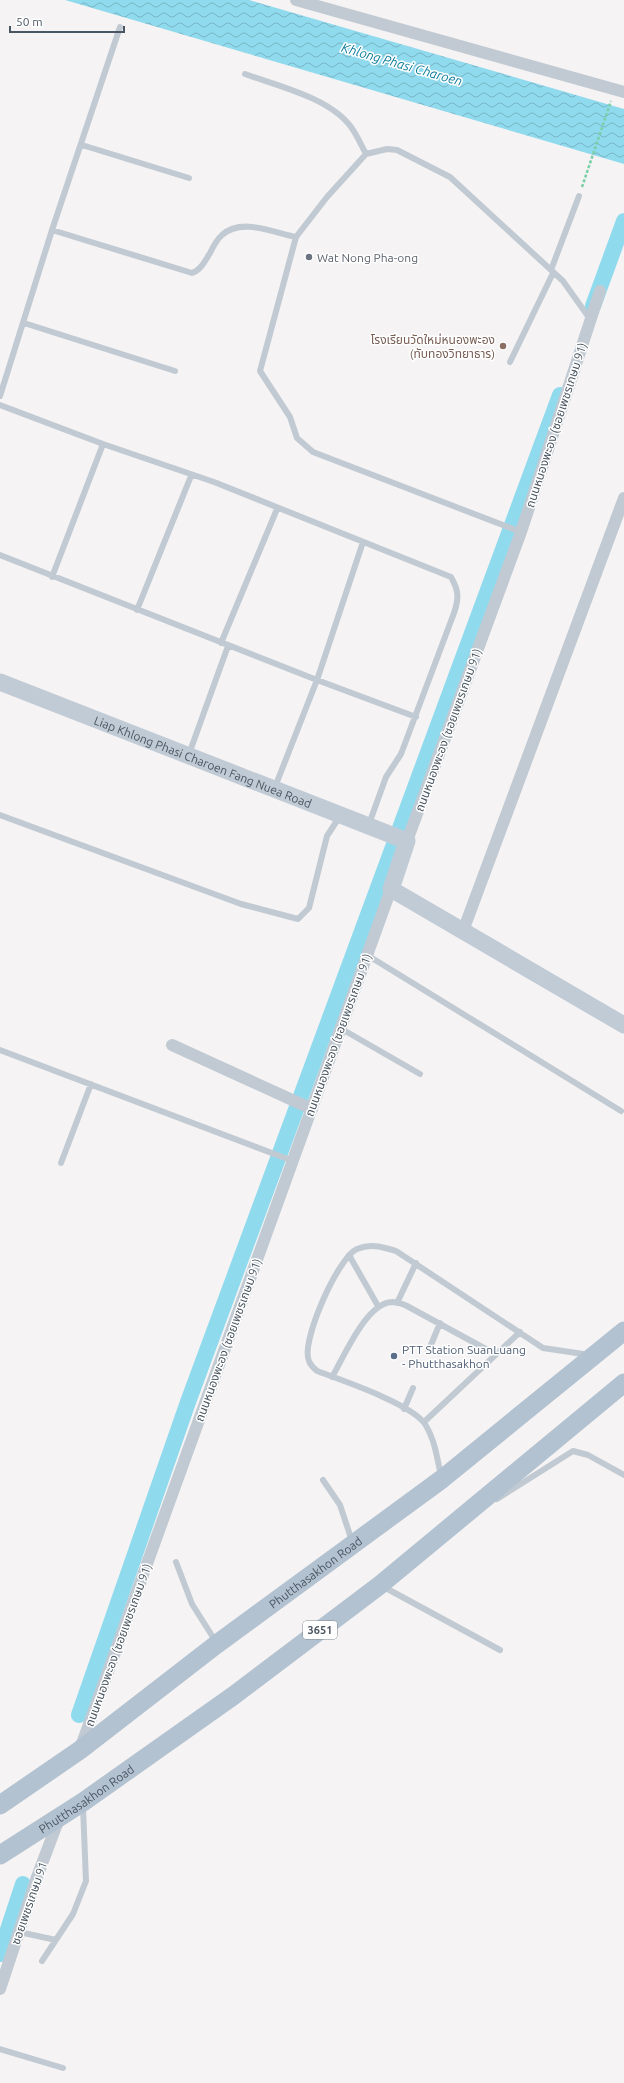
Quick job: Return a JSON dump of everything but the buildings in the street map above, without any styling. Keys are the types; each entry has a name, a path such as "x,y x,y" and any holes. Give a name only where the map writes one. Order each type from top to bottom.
{"main road":[{"name":"Liap Khlong Phasi Charoen Fang Nuea Road","path":"0,682 407,841"},
{"name":"ถนนหนองพะอง (ซอยเพชรเกษม 91)","path":"391,889 407,841"},
{"path":"391,889 624,1025"},
{"name":"Phutthasakhon Road","path":"0,1805 80,1750 217,1644 442,1479 624,1331"},
{"name":"Phutthasakhon Road","path":"0,1856 83,1802 233,1696 380,1585 624,1383"}],"street":[{"path":"296,0 624,92"},
{"name":"ถนนหนองพะอง (ซอยเพชรเกษม 91)","path":"407,841 521,532 600,291"},
{"path":"463,931 624,498"},
{"name":"ถนนหนองพะอง (ซอยเพชรเกษม 91)","path":"80,1750 391,889"},
{"path":"172,1045 312,1109"},
{"name":"ซอยเพชรเกษม 91","path":"0,1989 60,1816"}],"lane":[{"path":"0,396 52,230 82,145 120,27"},
{"path":"245,74 312,98 336,113 351,126 366,154"},
{"path":"82,145 189,178"},
{"path":"521,532 313,452 297,438 290,417 260,371 296,237 326,197 366,154 387,149 397,150 450,177 571,290 590,319"},
{"path":"510,362 552,271 579,196"},
{"path":"52,230 192,273 197,271 204,262 221,235 230,229 242,226 296,237"},
{"path":"24,323 175,371"},
{"path":"0,405 191,476 214,482 277,509 452,577 457,588 459,598 416,716 401,754 386,776 369,826"},
{"path":"52,577 103,444"},
{"path":"137,610 191,476"},
{"path":"221,643 277,509"},
{"path":"274,789 317,680 363,542"},
{"path":"0,555 228,646 416,716"},
{"path":"188,755 228,646"},
{"path":"0,815 241,904 298,919 309,908 327,836 342,815"},
{"path":"367,955 621,1111"},
{"path":"340,1028 420,1074"},
{"path":"0,1050 293,1161"},
{"path":"61,1163 91,1084"},
{"path":"442,1479 434,1441 424,1422 404,1409 317,1371 308,1361 307,1347 325,1294 350,1255 356,1249 375,1245 396,1251 543,1348 595,1356"},
{"path":"350,1255 378,1306"},
{"path":"397,1303 416,1263"},
{"path":"332,1377 368,1316 378,1306 393,1302 407,1306 495,1354"},
{"path":"428,1352 440,1323"},
{"path":"424,1422 520,1332"},
{"path":"404,1409 413,1388"},
{"path":"431,1542 572,1451 588,1455 624,1475"},
{"path":"323,1480 340,1505 353,1545"},
{"path":"176,1562 192,1604 217,1644"},
{"path":"380,1585 500,1650"},
{"path":"42,1961 73,1914 86,1881 83,1802"},
{"path":"20,1932 56,1940"},
{"path":"0,2049 63,2068"}],"path":[{"path":"579,196 612,99"}],"water":[{"name":"Khlong Phasi Charoen","path":"65,0 249,0 624,109 624,164"}],"waterway":[{"path":"593,306 624,221"},
{"path":"79,1715 188,1402 560,395"},
{"path":"0,1954 23,1884"}],"place":[{"name":"Wat Nong Pha-ong","path":"309,257"},
{"name":"โรงเรียนวัดใหม่หนองพะอง (ทับทองวิทยาธาร)","path":"503,346"},
{"name":"PTT Station SuanLuang - Phutthasakhon","path":"394,1356"}]}
